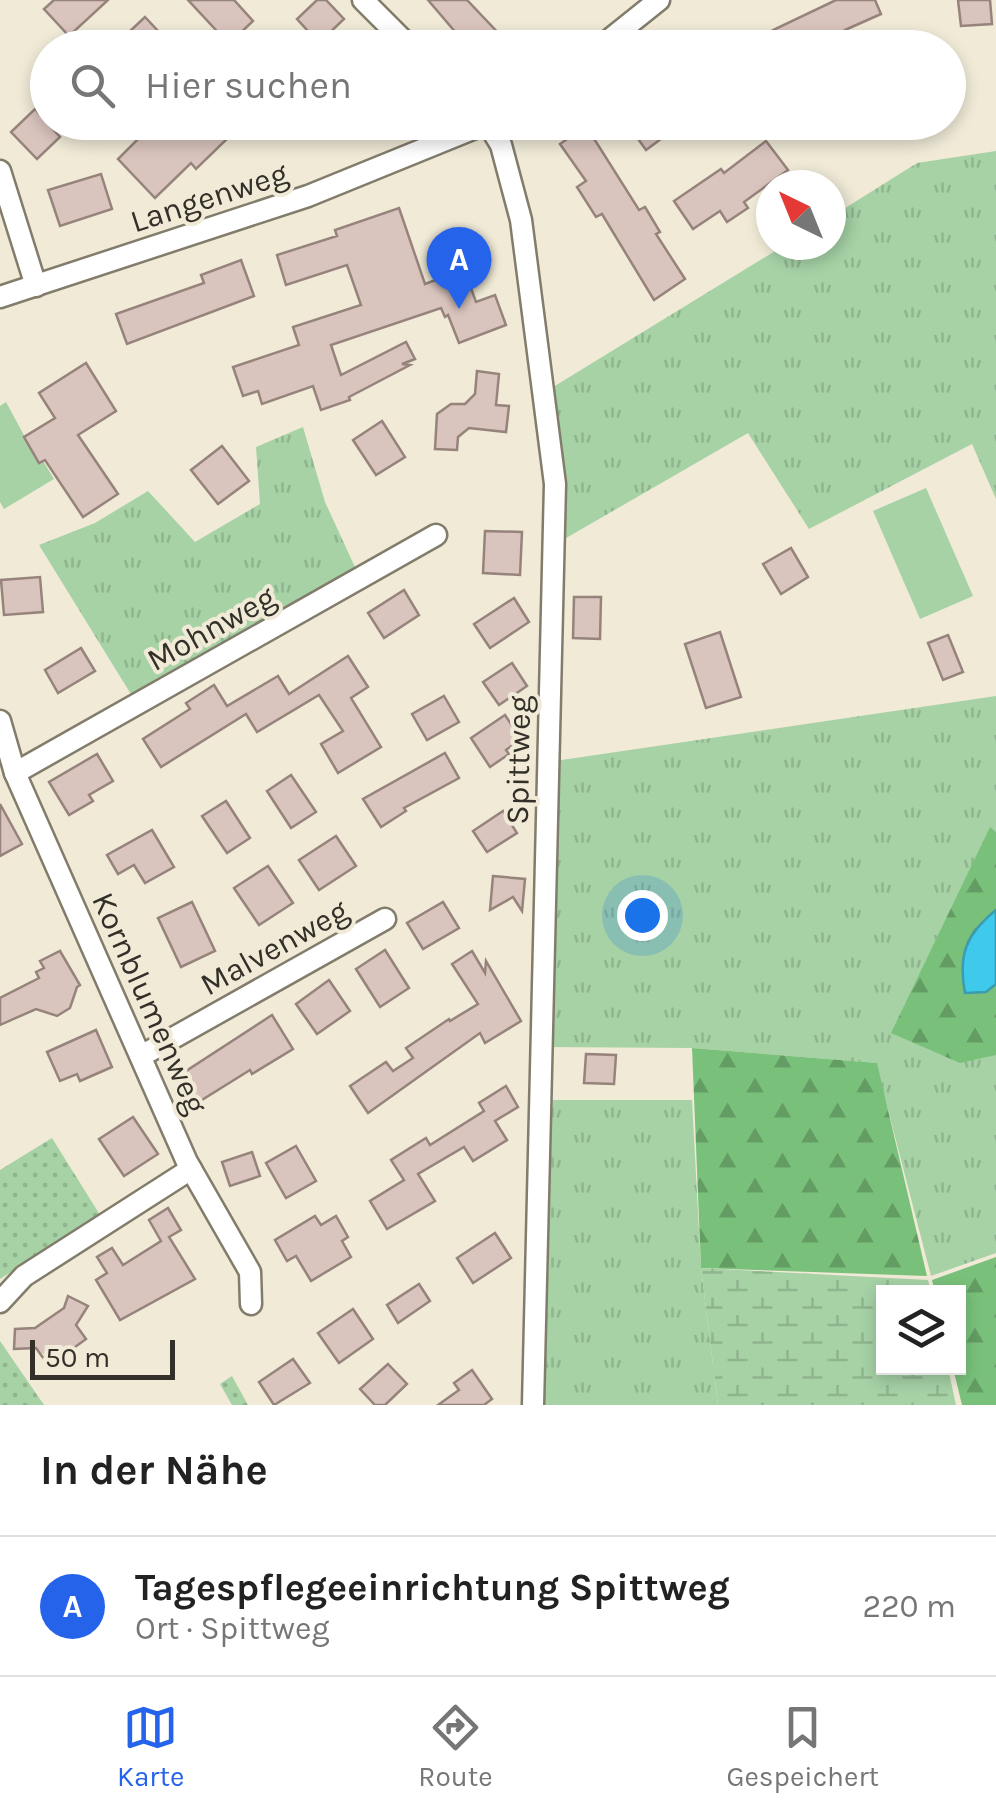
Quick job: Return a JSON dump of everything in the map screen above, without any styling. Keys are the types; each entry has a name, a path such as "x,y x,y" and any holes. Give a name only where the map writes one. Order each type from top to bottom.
{"street":[{"path":"363,0 393,30"},
{"path":"621,30 658,0"},
{"name":"Langenweg","path":"0,297 308,196 447,140"},
{"name":"Spittweg","path":"498,140 521,220 555,484 533,1405"},
{"path":"0,171 36,286"},
{"name":"Mohnweg","path":"15,773 436,535"},
{"name":"Kornblumenweg","path":"0,721 15,773 191,1169 250,1272 251,1304"},
{"name":"Malvenweg","path":"141,1056 384,919"},
{"path":"0,1302 24,1276 191,1169"}],"green space":[{"path":"996,151 996,499 972,444 809,529 748,433 554,545 545,392 761,260 846,260 846,208 917,163"},
{"path":"6,402 39,463 43,461 54,479 4,509 0,502 0,406"},
{"path":"303,427 325,502 360,578 137,704 39,545 95,523 148,491 195,542 260,504 256,447"},
{"path":"926,488 973,596 920,619 873,511"},
{"path":"996,696 996,1253 931,1276 876,1063 692,1048 543,1047 548,762"},
{"path":"990,827 996,832 996,1055 960,1063 891,1033"},
{"path":"692,1048 877,1063 927,1276 701,1268"},
{"path":"543,1100 692,1100 701,1268 718,1405 535,1405"},
{"path":"52,1138 100,1215 0,1279 0,1170"},
{"path":"996,1257 996,1405 962,1405 955,1375 966,1375 966,1285 933,1285 932,1280"},
{"path":"701,1268 928,1280 929,1285 876,1285 876,1375 950,1375 956,1405 718,1405"},
{"path":"0,1341 44,1405 0,1405"},
{"path":"232,1376 248,1405 232,1405 220,1384"}],"water":[{"path":"996,910 996,984 986,992 965,993 966,947 977,928"}],"building":[{"path":"54,0 108,0 76,30 63,30 44,9"},
{"path":"188,0 234,0 253,21 244,30 216,30"},
{"path":"317,0 326,0 344,19 333,30 307,30 297,19"},
{"path":"428,0 467,0 495,30 454,30"},
{"path":"836,0 875,0 881,14 845,30 773,30"},
{"path":"958,0 990,0 992,24 961,26"},
{"path":"145,17 157,30 131,30"},
{"path":"30,114 30,140 57,140 37,159 11,132"},
{"path":"137,140 226,140 196,169 191,163 155,198 118,159"},
{"path":"566,140 595,140 639,210 645,207 660,232 656,234 685,279 654,300 602,214 596,217 577,187 586,181 560,144"},
{"path":"639,140 660,140 646,150"},
{"path":"766,141 788,170 756,170 756,193 744,202 748,208 727,222 720,211 693,229 674,201 721,169 724,173"},
{"path":"101,174 112,209 60,226 48,190"},
{"path":"399,208 425,284 464,269 476,302 495,295 506,325 459,343 448,315 445,317 441,308 331,345 341,375 406,342 415,359 349,397 350,400 321,410 313,386 262,404 258,391 243,396 233,367 299,345 293,327 361,305 347,265 286,285 277,255 337,236 335,230"},
{"path":"241,260 254,296 127,344 116,314 204,283 201,275"},
{"path":"86,363 116,411 78,435 118,494 83,517 45,460 39,463 24,437 55,418 39,393"},
{"path":"477,371 499,374 496,405 509,406 506,432 469,428 458,437 457,450 435,449 437,414 451,404 465,404 475,394"},
{"path":"382,421 405,457 376,475 353,440"},
{"path":"222,446 249,481 218,504 191,470"},
{"path":"485,531 522,532 520,575 483,573"},
{"path":"791,548 808,577 781,594 763,564"},
{"path":"40,577 43,612 4,615 1,580"},
{"path":"404,590 419,615 384,638 368,613"},
{"path":"574,597 601,597 600,639 573,638"},
{"path":"514,598 529,622 490,648 474,624"},
{"path":"720,632 741,697 706,708 685,644"},
{"path":"948,635 963,672 943,680 928,643"},
{"path":"81,648 95,671 58,693 45,670"},
{"path":"348,656 368,687 351,698 381,747 338,773 321,744 343,731 319,695 257,732 246,714 161,767 143,739 190,709 186,703 214,685 227,706 278,676 289,694"},
{"path":"512,663 527,686 499,705 483,682"},
{"path":"444,696 459,722 427,740 412,714"},
{"path":"505,715 521,739 506,750 509,754 490,767 471,738"},
{"path":"445,753 459,778 404,808 406,811 381,827 363,799"},
{"path":"97,754 113,781 89,795 93,801 69,815 49,782"},
{"path":"291,775 316,812 291,828 267,791"},
{"path":"226,801 250,838 227,853 202,816"},
{"path":"0,804 22,844 0,856"},
{"path":"503,811 517,833 487,852 473,831"},
{"path":"152,830 174,867 145,883 134,865 118,874 107,855"},
{"path":"336,836 356,866 319,890 299,860"},
{"path":"268,866 293,903 259,925 234,888"},
{"path":"493,876 525,879 522,911 513,897 490,910"},
{"path":"192,902 215,951 181,967 158,918"},
{"path":"443,902 459,928 423,949 407,923"},
{"path":"385,950 409,988 380,1007 356,969"},
{"path":"60,951 80,985 70,1008 57,1016 36,1009 0,1025 0,998 39,978 36,972 44,968 40,961"},
{"path":"472,951 485,973 486,961 521,1021 485,1043 480,1033 368,1113 350,1086 386,1062 393,1071 413,1058 406,1048 478,1004 452,964"},
{"path":"329,980 350,1011 317,1034 296,1004"},
{"path":"272,1015 293,1049 197,1103 180,1075"},
{"path":"96,1030 112,1067 80,1081 77,1074 60,1081 47,1052"},
{"path":"586,1054 616,1055 614,1084 584,1083"},
{"path":"506,1086 518,1107 495,1121 507,1140 473,1161 464,1147 418,1174 435,1201 387,1229 370,1201 404,1180 391,1160 426,1138 430,1145 484,1111 479,1103"},
{"path":"133,1117 158,1154 124,1176 99,1139"},
{"path":"296,1146 316,1181 286,1198 266,1163"},
{"path":"252,1152 260,1176 230,1186 222,1162"},
{"path":"168,1208 181,1230 169,1237 195,1279 120,1320 96,1280 107,1273 97,1257 112,1248 123,1265 161,1241 149,1220"},
{"path":"315,1216 321,1225 336,1216 348,1237 342,1241 351,1257 311,1281 296,1256 287,1261 275,1240"},
{"path":"495,1233 511,1258 473,1283 457,1258"},
{"path":"419,1284 430,1301 398,1323 387,1305"},
{"path":"68,1296 88,1306 76,1325 86,1339 49,1366 36,1348 14,1349 15,1329 35,1328 64,1308"},
{"path":"353,1309 373,1339 339,1363 318,1333"},
{"path":"293,1359 310,1383 274,1405 259,1382"},
{"path":"388,1364 407,1384 385,1405 375,1405 360,1389"},
{"path":"472,1370 492,1399 484,1405 438,1405 459,1390 454,1383"}],"place":[{"name":"Tagespflegeeinrichtung Spittweg","path":"459,309"}]}
